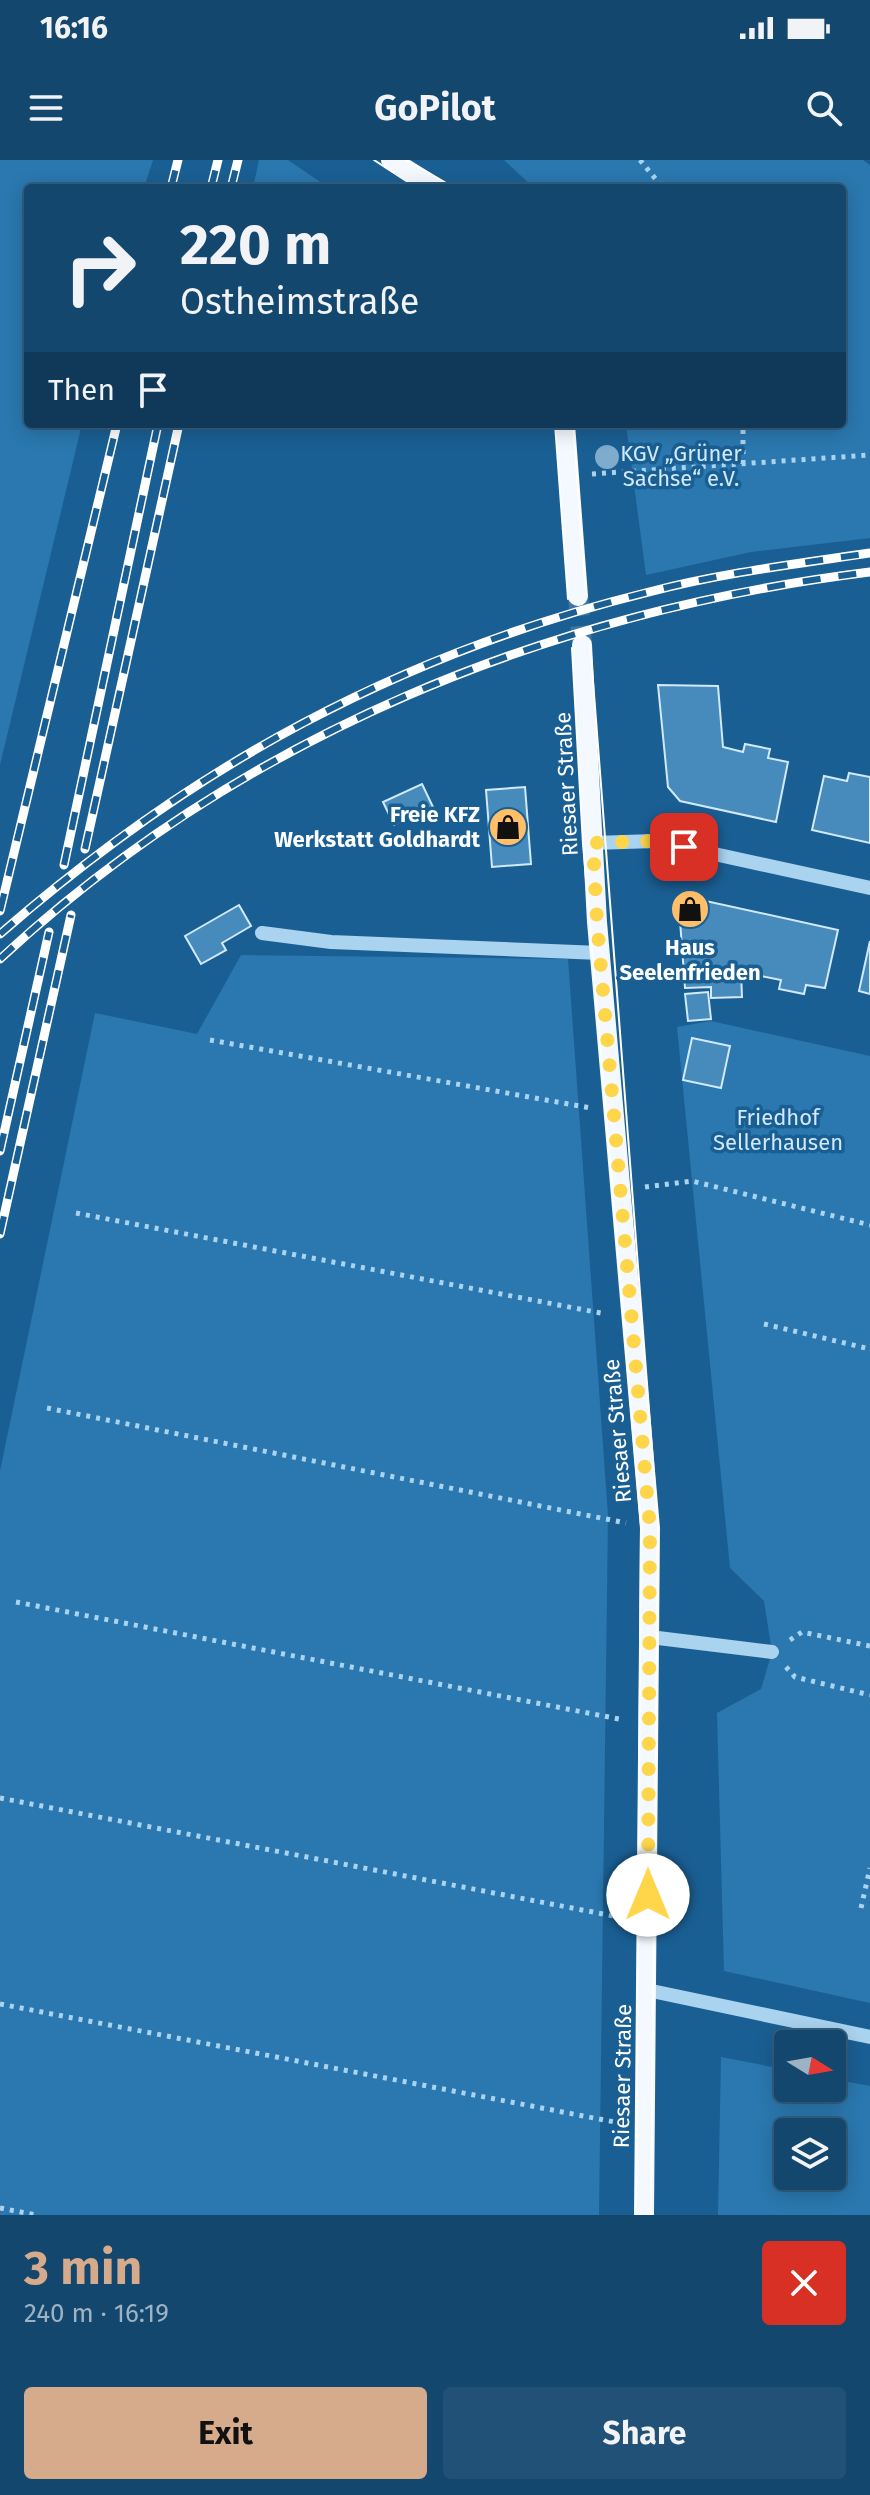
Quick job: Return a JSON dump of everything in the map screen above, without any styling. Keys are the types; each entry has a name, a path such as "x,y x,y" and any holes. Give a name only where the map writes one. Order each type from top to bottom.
{"main road":[{"path":"391,160 430,184"},
{"path":"565,428 578,596"},
{"name":"Riesaer Straße","path":"582,645 600,953 650,1528 644,2215"}],"street":[{"path":"593,843 655,841 870,888"},
{"path":"262,933 331,942 600,953"},
{"path":"650,1637 772,1652"},
{"path":"647,1990 870,2037"}],"path":[{"path":"640,160 660,184"},
{"path":"743,428 743,464"},
{"path":"569,476 870,455"},
{"path":"210,1040 579,1106"},
{"path":"622,1189 692,1181 870,1225"},
{"path":"76,1213 593,1311"},
{"path":"764,1324 870,1349"},
{"path":"47,1408 608,1520"},
{"path":"16,1602 605,1717"},
{"path":"870,1646 802,1632 772,1652 795,1677 870,1695"},
{"path":"0,1798 603,1914"},
{"path":"861,1908 870,1868"},
{"path":"0,2004 600,2119"},
{"path":"0,2208 36,2215"}],"green space":[{"path":"0,160 153,160 145,184 24,184 24,428 81,428 0,765"},
{"path":"259,160 288,160 323,184 254,184"},
{"name":"KGV „Grüner Sachse“ e.V.","path":"504,160 863,160 870,165 870,538 751,552 646,575 627,428 846,428 846,184 530,184"},
{"path":"241,955 568,959 608,1515 599,2215 0,2215 0,1471 95,1013 197,1034"},
{"name":"Friedhof Sellerhausen","path":"711,1021 870,1056 870,2003 724,1971 717,1713 761,1689 772,1652 764,1601 730,1568 677,1027"},
{"path":"721,2057 774,2067 774,2102 846,2102 846,2082 870,2086 870,2215 718,2215"}],"building":[{"path":"658,685 718,686 723,747 743,752 745,744 770,749 768,758 788,762 776,822 680,801 668,787"},
{"path":"849,773 870,777 870,843 812,830 824,776 847,781"},
{"path":"422,784 433,807 394,825 383,802"},
{"name":"Freie KFZ Werkstatt Goldhardt","path":"525,787 531,864 492,867 486,790"},
{"path":"692,898 838,930 825,988 806,985 804,994 779,989 781,980 741,972 742,997 711,998 711,987 685,988 679,907"},
{"path":"239,905 251,926 222,943 226,950 201,964 185,936"},
{"path":"870,941 870,994 859,991"},
{"path":"708,992 711,1019 688,1021 685,994"},
{"path":"692,1038 730,1046 721,1088 683,1080"}],"tunnel":[{"path":"578,596 582,645"}],"tram line":[{"path":"374,160 411,184"},
{"path":"406,160 448,184"},
{"path":"555,428 568,599"},
{"path":"573,428 586,594"},
{"path":"590,642 658,1527 651,2215"},
{"path":"572,648 583,844 641,1526 636,2215"}],"railway":[{"path":"172,184 178,160"},
{"path":"212,184 218,160"},
{"path":"232,184 238,160"},
{"path":"0,911 116,428"},
{"path":"64,865 157,428"},
{"path":"85,849 178,428"},
{"path":"0,934 73,873 148,818 225,768 304,723 385,683 469,648 557,618 649,592 731,574 870,553"},
{"path":"0,959 93,880 192,810 296,749 404,697 516,653 632,618 750,591 870,572"},
{"path":"0,1234 71,915"},
{"path":"0,1151 49,932"}],"place":[{"name":"Freie KFZ Werkstatt Goldhardt","path":"508,827"},
{"name":"Haus Seelenfrieden","path":"690,909"}],"route":[{"path":"648,1895 650,1528 597,922 593,843 655,841 684,847"}]}
